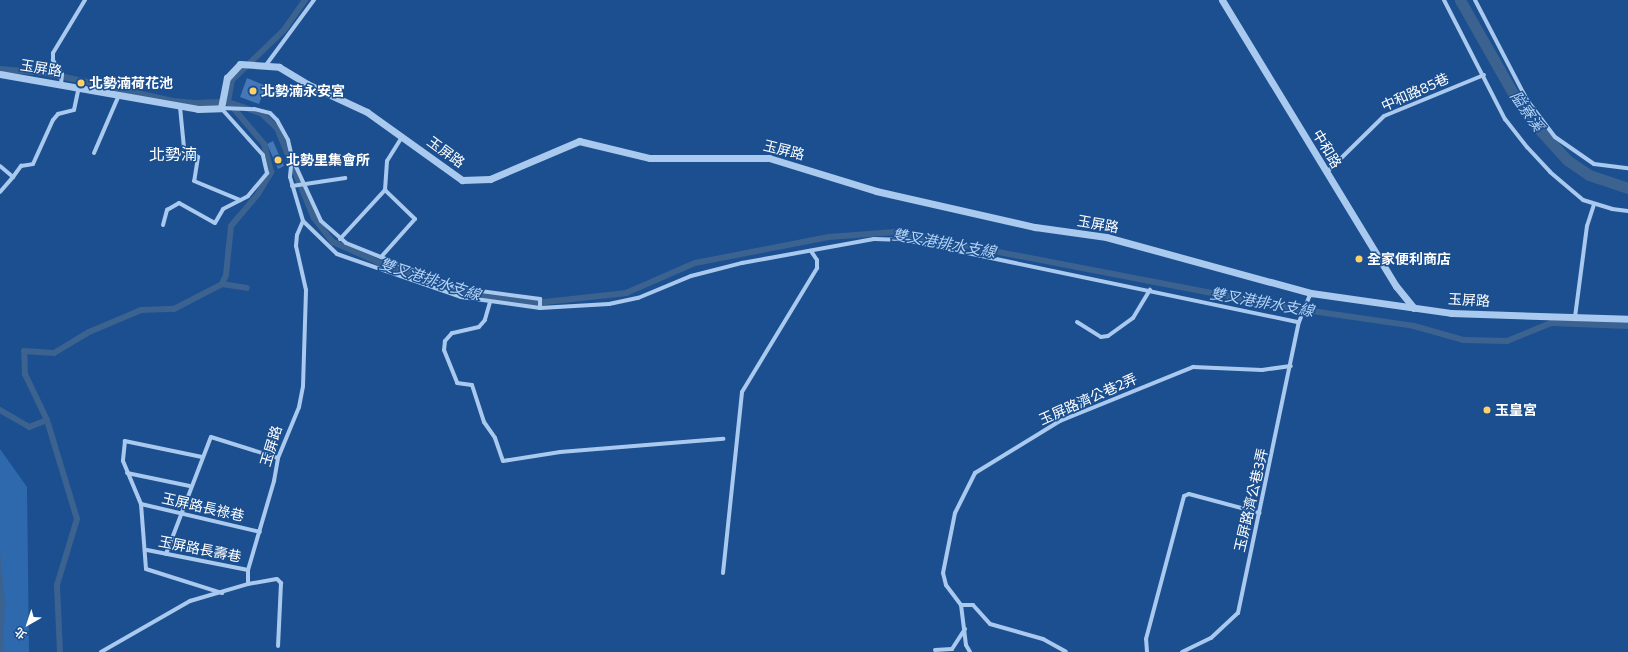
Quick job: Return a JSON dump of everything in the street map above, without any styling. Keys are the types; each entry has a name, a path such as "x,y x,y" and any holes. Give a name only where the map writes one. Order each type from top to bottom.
{"street":[{"path":"61,84 62,74 53,60 53,53 85,0"},
{"path":"266,65 314,0"},
{"name":"中和路","path":"1222,0 1396,286 1414,308"},
{"path":"1444,0 1484,75 1505,119 1527,147 1573,193 1594,204 1628,211"},
{"path":"1474,0 1527,100 1555,137 1594,164 1628,168"},
{"name":"玉屏路","path":"223,108 223,98 227,78 240,64 255,63 280,67 307,84 367,112 462,180 474,181 524,166 560,146 579,141 650,158 769,158 876,191 1035,227 1106,237 1311,293 1451,313 1628,319"},
{"name":"玉屏路","path":"0,74 79,87 180,107 254,109 270,113 278,120 288,140 292,157 292,186 303,221 337,254 351,261 461,297 540,308 609,304 638,298 713,271 874,239 905,240 1298,322"},
{"name":"中和路85巷","path":"1326,173 1384,116 1484,75"},
{"path":"0,192 21,166 33,164 58,114 74,110 79,87"},
{"path":"94,153 119,95"},
{"path":"180,107 184,148 198,157 194,181 241,200"},
{"path":"163,225 167,210 173,204 195,210 215,223 223,209 241,200 262,182 268,173 263,154 223,108"},
{"path":"340,239 385,190 387,161 402,137"},
{"path":"292,157 321,221 340,239 458,288 540,299 540,308"},
{"path":"0,166 13,177"},
{"path":"292,186 345,178"},
{"path":"381,257 416,219 385,190"},
{"path":"1575,317 1587,226 1594,204"},
{"name":"玉屏路","path":"248,584 248,570 260,532 278,458 299,407 303,386 306,290 296,246 297,235 303,221"},
{"path":"723,573 742,392 817,268 817,260 811,251"},
{"path":"1077,322 1101,337 1108,336 1133,318 1150,290"},
{"path":"1298,322 1311,293"},
{"path":"490,302 485,320 479,327 452,333 445,341 444,350 457,382 472,385 484,422 495,438 503,461 560,452 723,439"},
{"name":"玉屏路濟公巷3弄","path":"1181,652 1211,638 1238,613 1291,366 1298,322"},
{"name":"玉屏路濟公巷2弄","path":"970,652 966,645 961,605 946,585 943,573 955,514 966,485 981,468 1060,420 1193,367 1262,370 1291,366"},
{"path":"166,554 190,486 211,437 278,458"},
{"path":"202,457 125,441 123,461 141,504 147,550 146,570 222,593"},
{"path":"127,473 190,486"},
{"path":"1147,652 1146,639 1184,496 1189,494 1260,513"},
{"name":"玉屏路長祿巷","path":"141,504 260,532"},
{"name":"玉屏路長壽巷","path":"147,550 248,570"},
{"path":"101,652 190,602 248,584 277,579 281,583 278,646"},
{"path":"961,605 973,605 990,624 1043,639 1066,652"},
{"path":"935,650 952,648 965,629"}],"shaded area":[{"path":"0,449 27,487 29,652 0,652"},
{"path":"0,551 5,603 3,652 0,652"}],"building":[{"name":"北勢湳永安宮","path":"247,78 266,86 259,104 240,97"},
{"name":"北勢里集會所","path":"273,141 284,166 278,169 267,144"}],"waterway":[{"path":"222,284 226,275 231,226 258,194 271,172 264,144 228,102 232,80 284,30 305,0"},
{"name":"隘寮溪","path":"1460,0 1514,95 1539,129 1567,160 1589,175 1628,188"},
{"name":"雙叉港排水支線","path":"0,69 46,73 173,101 195,103 228,102 262,114 277,128 314,218 333,242 387,266 477,296 536,303 626,293 695,263 829,237 895,232 1291,308 1414,326 1463,340 1507,341 1551,323 1628,326"},
{"path":"60,652 57,585 77,519 47,420 25,374 24,351 54,353 89,332 141,310 174,309 222,284 247,288"},
{"path":"0,410 29,427 47,420"}],"place":[{"name":"北勢湳荷花池","path":"81,83"},
{"name":"北勢湳永安宮","path":"253,91"},
{"name":"北勢里集會所","path":"278,160"},
{"name":"全家便利商店","path":"1359,259"},
{"name":"玉皇宮","path":"1487,410"}],"district":[{"name":"北勢湳","path":"173,154"}]}
